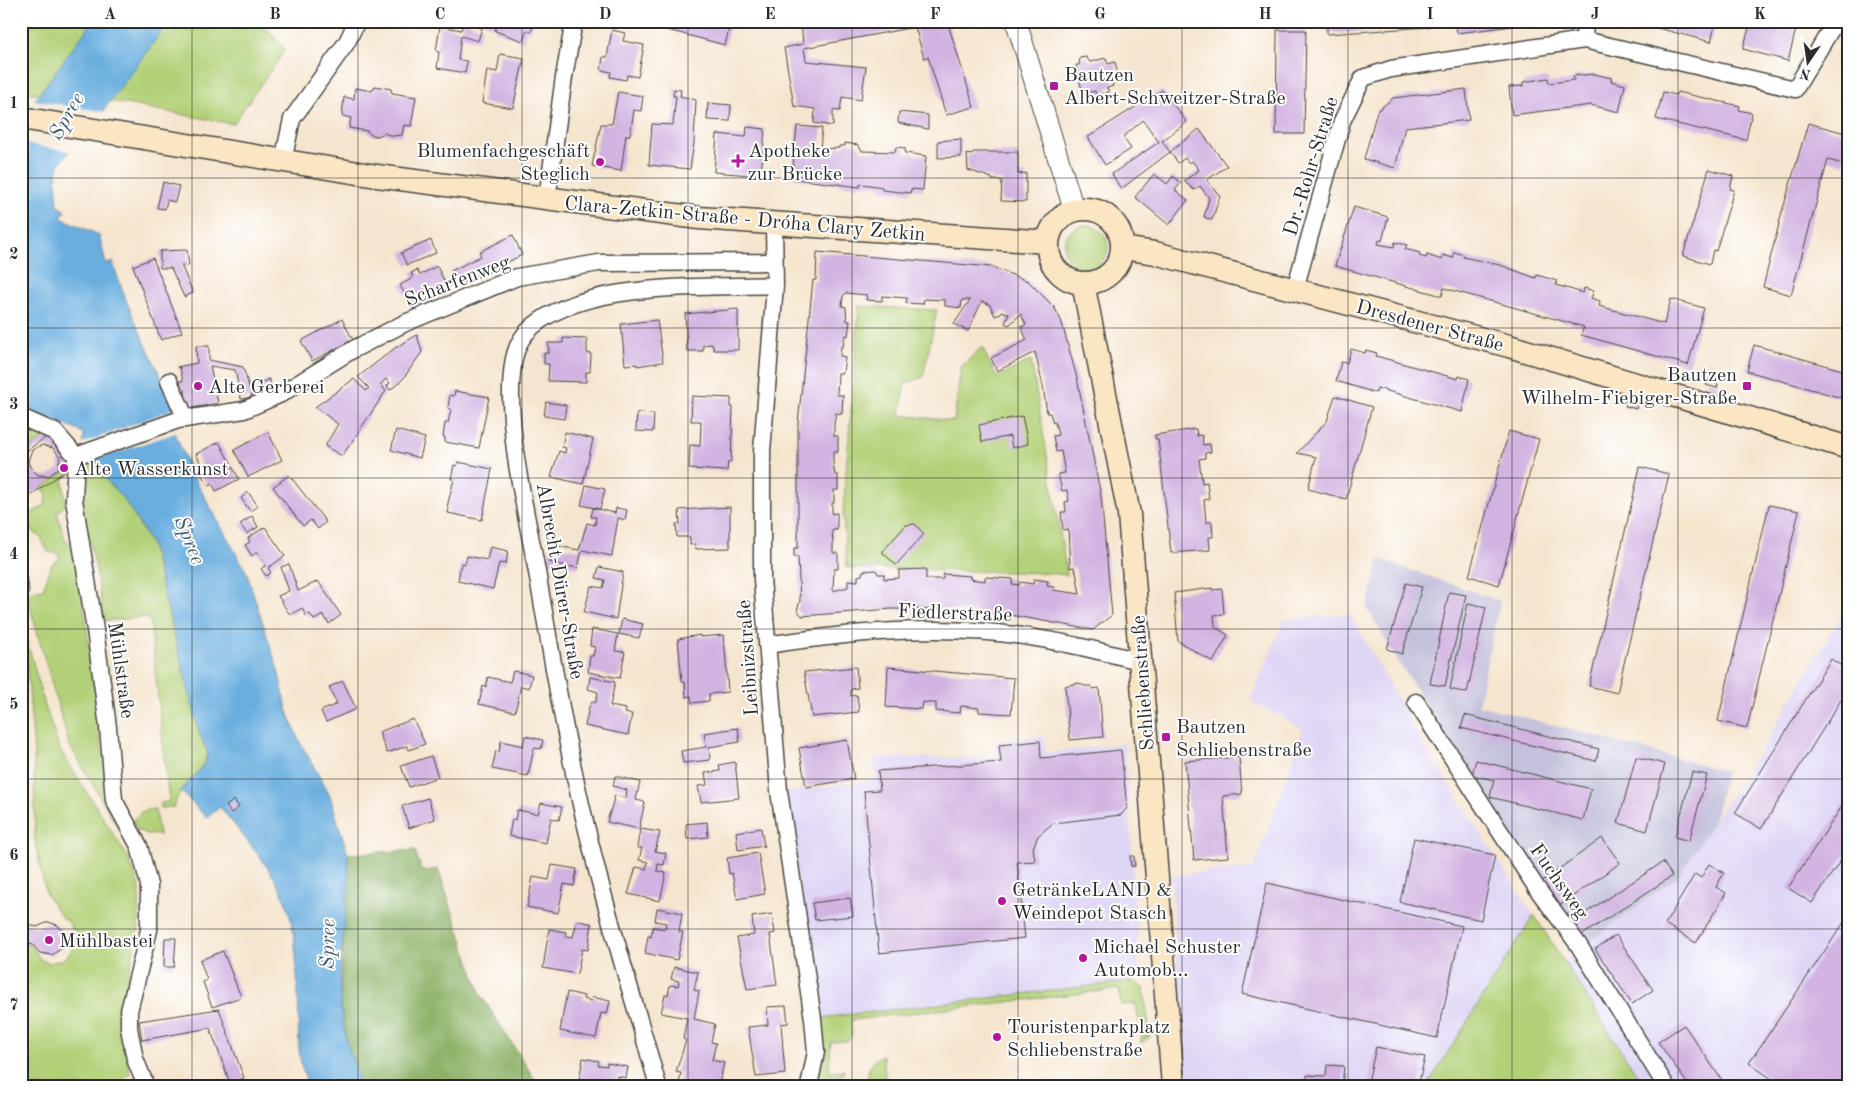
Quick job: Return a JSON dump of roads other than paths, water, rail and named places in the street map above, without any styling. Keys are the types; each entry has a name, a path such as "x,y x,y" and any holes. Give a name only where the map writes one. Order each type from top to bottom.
{"main road":[{"name":"Clara-Zetkin-Straße - Dróha Clary Zetkin","path":"21,118 274,160 547,200 699,218 1048,242"},
{"path":"1086,208 1098,210 1117,225 1121,236 1122,248 1114,270 1100,280 1083,283 1066,278 1053,265 1048,254 1048,242 1056,222 1074,210 1086,208"},
{"name":"Dresdener Straße","path":"1122,248 1155,253 1509,346 1849,448"},
{"name":"Schliebenstraße","path":"1083,283 1129,514 1172,1086"}],"street":[{"path":"274,160 292,119 347,42 357,21"},
{"path":"547,200 574,21"},
{"path":"1016,21 1074,210"},
{"path":"1584,40 1585,21"},
{"name":"Dr.-Rohr-Straße","path":"1295,289 1342,121 1363,78 1392,69 1584,40 1796,89 1836,21"},
{"name":"Leibnizstraße","path":"774,224 774,286 762,451 762,580 779,791 813,1019 816,1052 809,1084"},
{"name":"Scharfenweg","path":"81,454 182,420 244,410 280,394 354,349 405,323 517,277 599,263 774,262"},
{"name":"Albrecht-Dürer-Straße","path":"658,1086 590,846 555,672 514,439 511,388 514,358 525,334 546,317 574,303 621,292 774,286"},
{"path":"169,381 182,420"},
{"path":"21,417 56,432 81,454"},
{"name":"Mühlstraße","path":"81,454 74,500 98,647 108,727 114,800 139,846 149,885 149,930 129,1011 129,1028 135,1059 146,1086"},
{"name":"Fiedlerstraße","path":"767,645 834,635 900,630 982,632 1046,639 1140,661"},
{"name":"Fuchsweg","path":"1416,702 1538,890 1578,944 1666,1086"}],"water":[{"name":"Spree","path":"93,21 169,21 99,117 59,164 56,179 58,206 65,211 61,218 99,235 106,264 113,262 126,300 174,409 166,413 194,478 246,571 278,670 287,709 298,738 330,796 348,854 349,883 340,963 340,1001 346,1040 361,1086 309,1086 304,1075 299,1053 295,944 285,901 270,872 220,807 207,818 181,791 206,762 208,753 200,735 151,544 126,502 96,468 83,443 84,434 32,411 21,402 21,125 39,94"}],"place":[{"name":"Bautzen Albert-Schweitzer-Straße","path":"1054,86"},
{"name":"Apotheke zur Brücke","path":"738,161"},
{"name":"Blumenfachgeschäft Steglich","path":"600,162"},
{"name":"Alte Gerberei","path":"198,386"},
{"name":"Bautzen Wilhelm-Fiebiger-Straße","path":"1747,386"},
{"name":"Alte Wasserkunst","path":"64,468"},
{"name":"Bautzen Schliebenstraße","path":"1166,737"},
{"name":"GetränkeLAND & Weindepot Stasch","path":"1002,901"},
{"name":"Mühlbastei","path":"49,940"},
{"name":"Michael Schuster Automob...","path":"1083,958"},
{"name":"Touristenparkplatz Schliebenstraße","path":"997,1037"}]}
